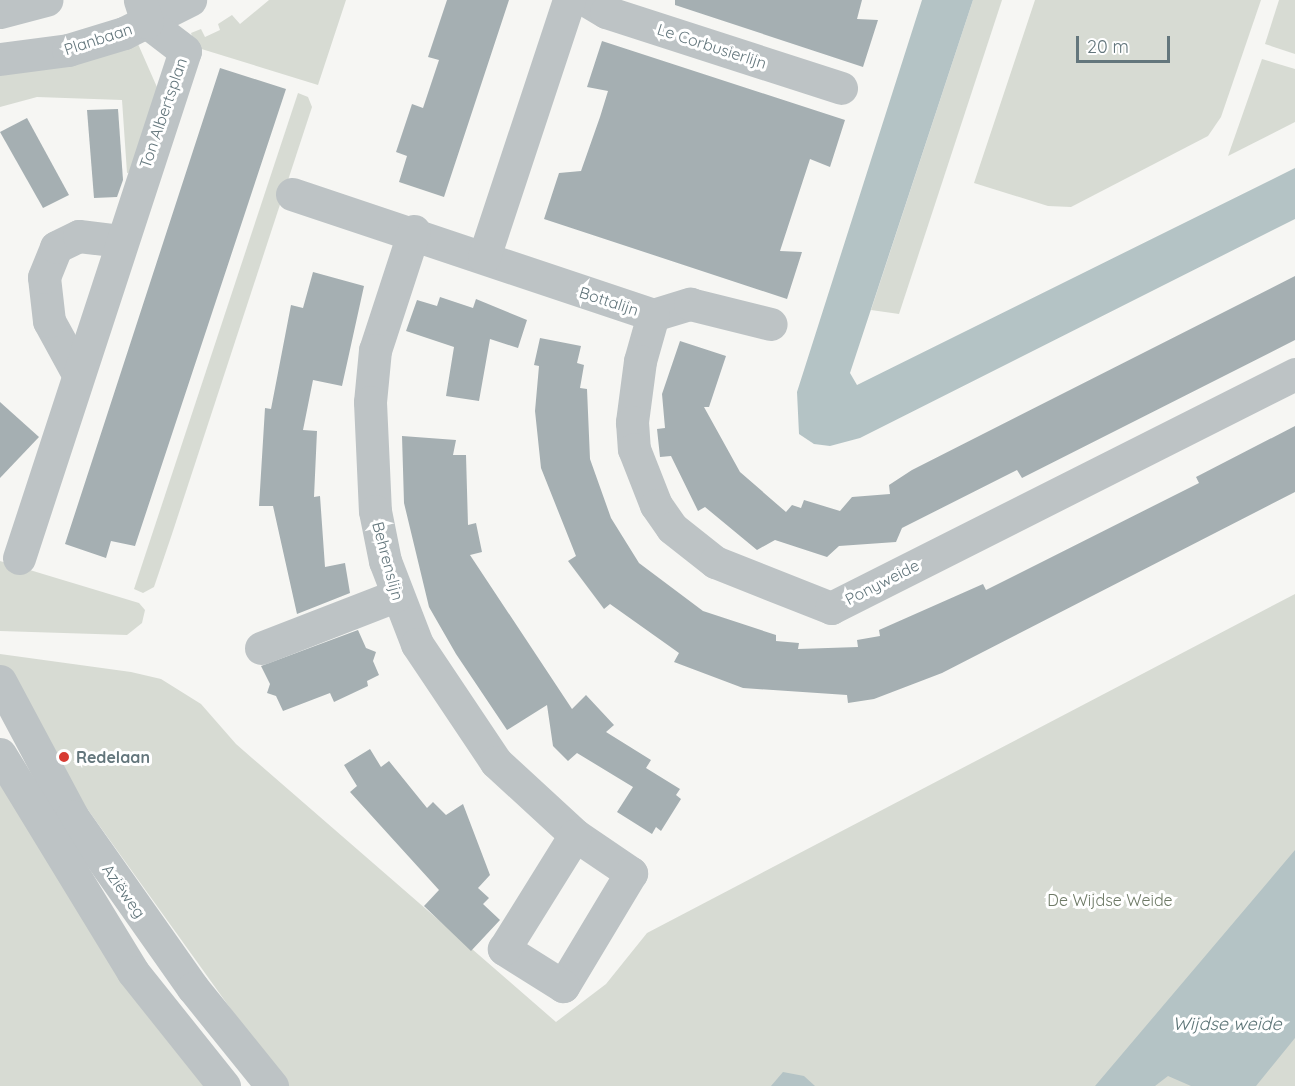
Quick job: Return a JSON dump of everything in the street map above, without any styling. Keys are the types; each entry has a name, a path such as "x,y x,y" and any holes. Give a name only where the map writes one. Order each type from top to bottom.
{"street":[{"path":"0,12 46,0"},
{"name":"Planbaan","path":"0,58 68,50 144,11 190,0"},
{"path":"484,257 569,0"},
{"name":"Le Corbusierlijn","path":"586,0 606,12 841,88"},
{"name":"Ton Albertsplan","path":"20,558 120,241 184,51 144,11"},
{"name":"Bottalijn","path":"292,194 414,231 653,315 690,304 771,324"},
{"name":"Behrenslijn","path":"414,231 375,350 370,402 375,511 395,596 454,706 496,762 575,835"},
{"path":"78,374 49,321 44,277 56,247 79,236 120,241"},
{"name":"Ponyweide","path":"653,315 640,361 632,422 634,449 656,505 672,528 715,562 831,608 1295,374"},
{"path":"261,648 395,596"},
{"name":"Aziëweg","path":"0,681 72,816 143,918 272,1086"},
{"path":"0,754 134,972 224,1086"}],"green space":[{"path":"269,0 346,0 318,85 195,47 191,33 201,29 205,37 220,30 218,24 232,15 240,24"},
{"path":"973,0 1002,0 899,314 871,310"},
{"path":"1035,0 1261,0 1221,117 1208,136 1071,207 1048,206 974,183"},
{"path":"1279,0 1295,0 1295,54 1265,44"},
{"path":"138,44 160,94 137,171 127,173 122,100 37,97 0,107 0,69"},
{"path":"1262,59 1295,69 1295,122 1228,156"},
{"path":"298,93 308,97 312,107 154,587 143,593 134,589"},
{"path":"0,561 139,603 145,610 142,623 127,635 0,631"},
{"name":"De Wijdse Weide","path":"1295,594 1295,1086 286,1086 58,768 0,666 0,654 131,672 161,679 201,704 236,744 556,1022 606,984 647,933"},
{"path":"0,781 204,1086 0,1086"}],"water":[{"path":"922,0 973,0 850,373 857,385 1295,168 1295,219 860,438 830,446 814,444 799,434 797,392"},
{"name":"Wijdse weide","path":"1295,850 1295,1038 1256,1086 1191,1086 1168,1076 1155,1086 1095,1086"},
{"path":"783,1072 804,1076 815,1086 771,1086"}],"building":[{"path":"447,0 509,0 444,197 399,182 407,156 396,152 412,104 423,108 439,60 428,57"},
{"path":"675,0 862,0 857,19 878,20 863,67 675,5"},
{"path":"602,41 845,120 830,167 810,159 780,251 802,252 787,299 544,219 559,173 581,171 600,117 608,91 587,87"},
{"path":"220,68 286,89 135,546 111,541 106,558 65,544"},
{"path":"118,109 123,180 117,197 94,198 87,110"},
{"path":"27,118 69,195 43,208 0,132"},
{"path":"313,272 364,286 342,386 313,380 303,430 317,431 314,497 320,496 325,567 345,563 350,593 297,614 273,506 259,506 265,408 271,409 291,305 303,308"},
{"path":"1295,276 1295,340 1022,478 1017,470 902,528 896,542 839,546 827,557 775,540 757,550 705,507 698,511 671,456 660,457 657,429 665,428 662,394 680,341 726,356 709,407 704,407 740,472 786,512 792,505 801,508 804,500 840,511 852,497 890,494 889,485 912,470"},
{"path":"440,297 473,308 476,299 527,320 518,348 490,339 479,401 446,396 454,347 406,331 417,300 437,306"},
{"path":"540,338 581,346 577,363 584,365 580,388 587,389 590,459 611,518 639,563 703,611 776,635 776,641 799,643 798,649 858,647 857,640 880,636 879,630 983,584 986,590 1199,483 1196,477 1295,426 1295,492 942,673 874,699 848,703 847,695 743,688 674,662 679,653 610,604 604,609 568,561 576,556 541,468 535,411 539,366 534,365"},
{"path":"0,402 39,437 0,478"},
{"path":"402,436 456,440 453,455 466,455 468,525 476,523 482,552 470,555 572,709 586,695 614,725 606,732 651,760 646,768 680,789 676,795 681,799 661,831 656,827 652,834 617,812 633,787 577,753 568,761 553,746 547,705 507,730 456,654 429,607 404,503"},
{"path":"358,630 366,648 376,652 373,661 379,675 367,681 368,686 334,702 330,693 283,711 276,696 267,693 270,684 261,666"},
{"path":"370,749 381,767 389,761 427,808 433,802 446,815 463,804 490,875 478,888 489,898 483,904 500,920 471,951 424,906 439,890 350,792 357,786 344,765"}],"place":[{"name":"Redelaan","path":"64,757"}]}
